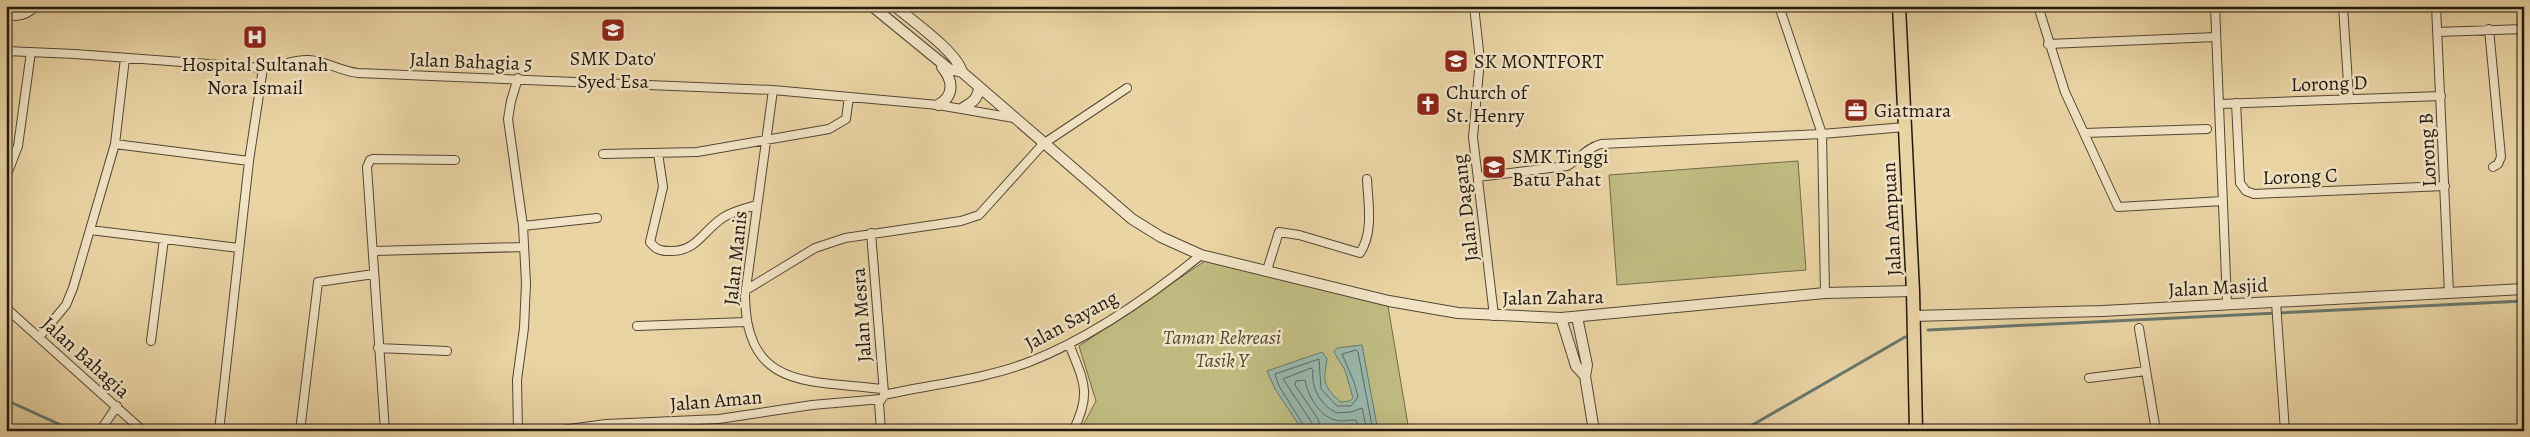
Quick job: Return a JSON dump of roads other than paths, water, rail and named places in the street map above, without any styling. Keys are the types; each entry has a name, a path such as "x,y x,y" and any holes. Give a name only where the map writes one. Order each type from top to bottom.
{"main road":[{"name":"Jalan Ampuan","path":"1900,6 1913,291 1916,431"}],"street":[{"path":"6,14 12,17 22,16 36,6"},
{"path":"872,6 949,69 962,72"},
{"path":"895,6 950,54 960,66 962,72"},
{"name":"Jalan Dagang","path":"1474,6 1480,48 1473,137 1494,316"},
{"path":"1779,6 1822,134 1825,293"},
{"path":"2038,6 2048,44 2065,92 2118,207 2223,201"},
{"path":"2215,6 2227,303"},
{"path":"2343,6 2349,99"},
{"name":"Lorong B","path":"2436,6 2449,293"},
{"path":"2437,32 2524,29"},
{"path":"2488,30 2501,157 2498,164 2493,168"},
{"path":"2048,44 2216,37"},
{"name":"Jalan Bahagia 5","path":"6,51 263,68 278,68 295,61 308,60 358,73 518,78 774,90 938,105 1014,118"},
{"path":"6,177 18,146 31,52"},
{"path":"40,336 66,305 90,230 114,144 126,58"},
{"path":"936,59 948,74 951,83 951,92 946,101 938,105"},
{"path":"219,431 238,248 263,68"},
{"name":"Jalan Zahara","path":"962,72 1132,219 1161,237 1201,255 1389,301 1458,313 1561,318 1825,293 1913,291"},
{"path":"518,78 508,119 523,226 526,283 524,328 517,380 518,431"},
{"path":"963,108 978,97 979,87"},
{"name":"Jalan Mesra","path":"746,290 815,248 845,238 961,221 979,215 1043,144 1127,88"},
{"name":"Jalan Manis","path":"774,90 765,142 746,290 745,322 760,355 770,367 791,378 883,394"},
{"name":"Lorong D","path":"2219,104 2441,96"},
{"path":"603,154 697,152 830,130 846,119 849,97"},
{"name":"Lorong C","path":"2236,103 2240,183 2246,191 2254,194 2445,186"},
{"path":"1478,177 1567,166 1576,161 1590,147 1601,144 1822,134 1905,127"},
{"path":"2084,133 2207,129"},
{"path":"114,144 249,161"},
{"path":"658,153 663,187 650,242 659,250 685,251 695,244 703,233 724,217 757,205"},
{"path":"385,431 367,167 370,160 411,158 455,160"},
{"path":"1267,270 1279,232 1299,235 1360,253 1366,243 1369,221 1367,179"},
{"path":"523,226 597,218"},
{"path":"90,230 238,248"},
{"name":"Jalan Mesra","path":"871,233 883,394 879,403 881,431"},
{"path":"151,340 164,240"},
{"path":"374,251 524,246"},
{"name":"Jalan Sayang","path":"883,394 977,378 1028,363 1069,344 1110,320 1201,255"},
{"path":"300,431 318,282 374,274"},
{"name":"Jalan Masjid","path":"1913,316 2102,311 2227,303 2276,306 2524,289"},
{"path":"2276,306 2285,431"},
{"name":"Jalan Bahagia","path":"8,314 40,336 143,431"},
{"path":"1577,317 1586,365 1585,376 1594,431"},
{"path":"1561,318 1576,366 1585,376"},
{"path":"637,326 745,322"},
{"path":"2140,328 2156,431"},
{"path":"1069,344 1085,390 1084,405 1072,431"},
{"path":"378,348 447,351"},
{"path":"2089,378 2146,371"},
{"name":"Jalan Aman","path":"554,431 615,423 719,419 883,394"},
{"path":"101,429 117,406"}],"water":[{"path":"1362,345 1378,431 1303,431 1275,389 1267,371 1322,352 1327,359 1325,379 1327,387 1340,402 1350,401 1353,398 1345,370 1334,352 1337,348"}],"waterway":[{"path":"1928,330 2524,301"},
{"path":"1742,431 1905,337"},
{"path":"6,400 74,431"}],"place":[{"name":"SMK Dato' Syed Esa","path":"613,30"},
{"name":"Hospital Sultanah Nora Ismail","path":"255,37"},
{"name":"SK MONTFORT","path":"1456,61"},
{"name":"Church of St. Henry","path":"1428,104"},
{"name":"Giatmara","path":"1856,110"},
{"name":"SMK Tinggi Batu Pahat","path":"1494,167"}],"park label":[{"name":"Taman Rekreasi Tasik Y","path":"1222,348"}]}
